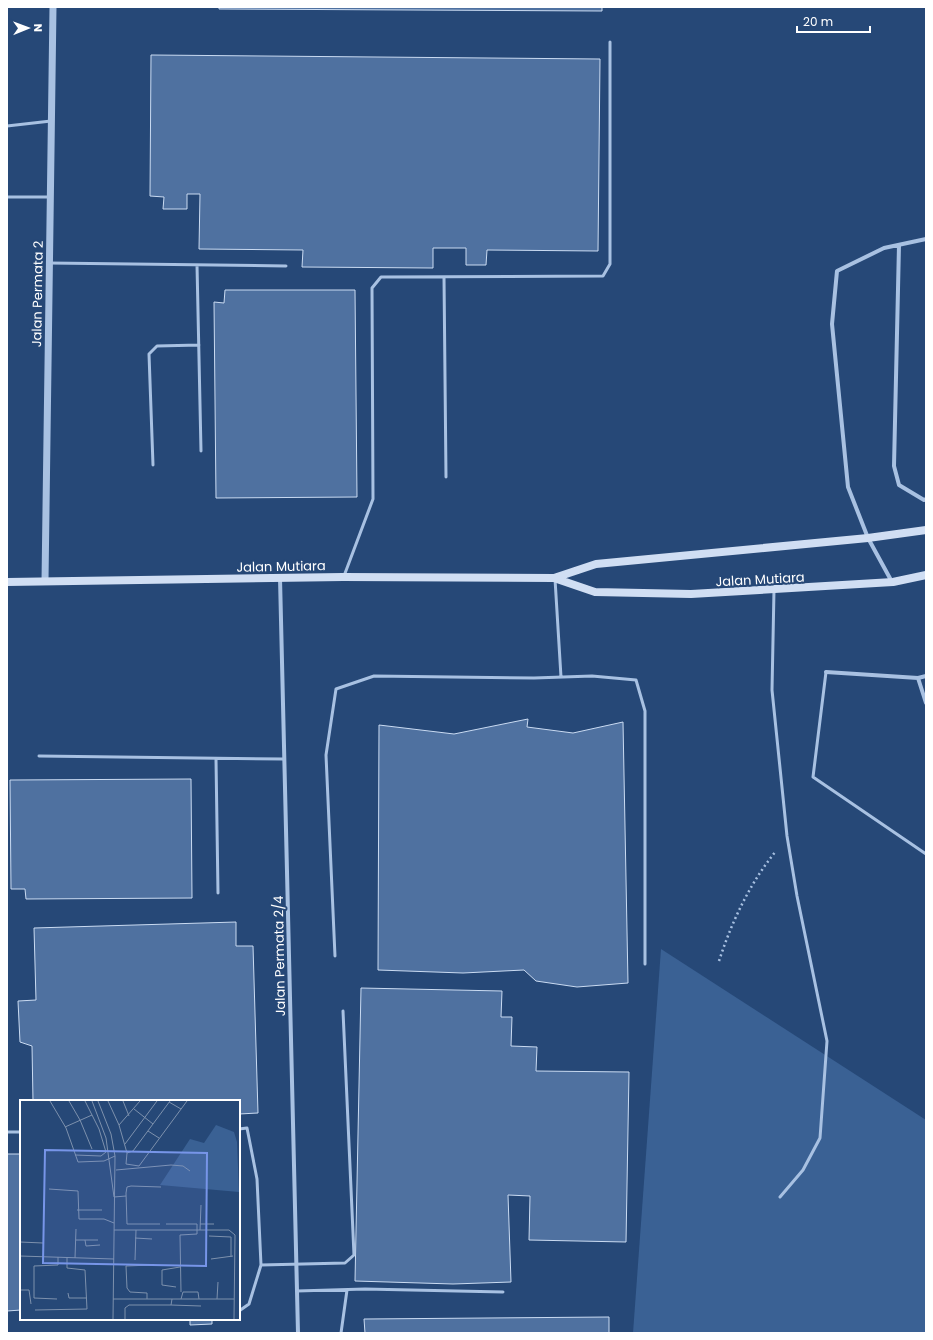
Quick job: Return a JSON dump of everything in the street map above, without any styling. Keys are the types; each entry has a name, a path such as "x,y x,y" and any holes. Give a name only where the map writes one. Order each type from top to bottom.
{"main road":[{"path":"554,578 596,564 868,538 926,530"},
{"name":"Jalan Mutiara","path":"7,582 343,577 554,578 595,592 691,594 893,582 926,575"}],"street":[{"name":"Jalan Permata 2","path":"45,581 53,7"},
{"path":"893,582 868,538 848,487 832,324 837,271 884,248 926,239"},
{"path":"899,245 894,466 899,485 924,500 926,499"},
{"name":"Jalan Permata 2/4","path":"280,578 298,1333"},
{"path":"826,672 918,678 926,676"},
{"path":"918,678 926,703"}],"lane":[{"path":"343,577 373,499 372,288 381,277 602,276 610,264 610,42"},
{"path":"7,126 51,121"},
{"path":"7,197 50,197"},
{"path":"49,263 286,266"},
{"path":"197,265 201,451"},
{"path":"444,277 446,477"},
{"path":"153,465 149,354 157,346 199,345"},
{"path":"554,578 561,678"},
{"path":"774,590 772,690 787,836 797,896 827,1041 820,1138 803,1170 780,1197"},
{"path":"826,672 813,778 926,854"},
{"path":"335,956 326,755 336,690 374,676 561,678 592,676 636,680 645,711 645,964"},
{"path":"40,756 284,759"},
{"path":"216,759 218,893"},
{"path":"261,1265 296,1266 345,1264 354,1255 344,1012"},
{"path":"240,1129 247,1128 257,1179 261,1265 249,1304 240,1310"},
{"path":"7,1132 20,1132"},
{"path":"297,1291 347,1290 503,1292"},
{"path":"341,1333 347,1290"}],"path":[{"path":"719,961 730,930 760,871 787,836"}],"shaded area":[{"path":"661,949 926,1120 926,1333 633,1333"}],"building":[{"path":"219,7 602,7 602,11 219,9"},
{"path":"151,55 600,59 598,251 487,250 486,265 466,265 466,248 433,248 433,268 302,267 303,250 199,249 200,194 187,194 187,209 163,209 164,197 150,196"},
{"path":"225,290 355,290 357,497 216,498 214,302 224,303"},
{"path":"528,719 527,727 573,733 623,722 628,983 577,987 536,981 524,970 463,973 378,970 379,725 454,734"},
{"path":"191,779 192,898 26,899 25,889 11,889 10,780"},
{"path":"236,922 236,946 253,946 258,1113 240,1114 240,1100 33,1100 32,1046 20,1042 18,1001 36,1000 34,928"},
{"path":"361,988 502,991 501,1017 512,1017 511,1046 537,1047 536,1071 629,1072 626,1242 529,1240 530,1196 508,1195 511,1282 453,1284 355,1281"},
{"path":"7,1154 20,1154 20,1310 7,1311"},
{"path":"609,1317 609,1333 365,1333 364,1319"},
{"path":"190,1320 212,1320 212,1324 190,1325"}]}
